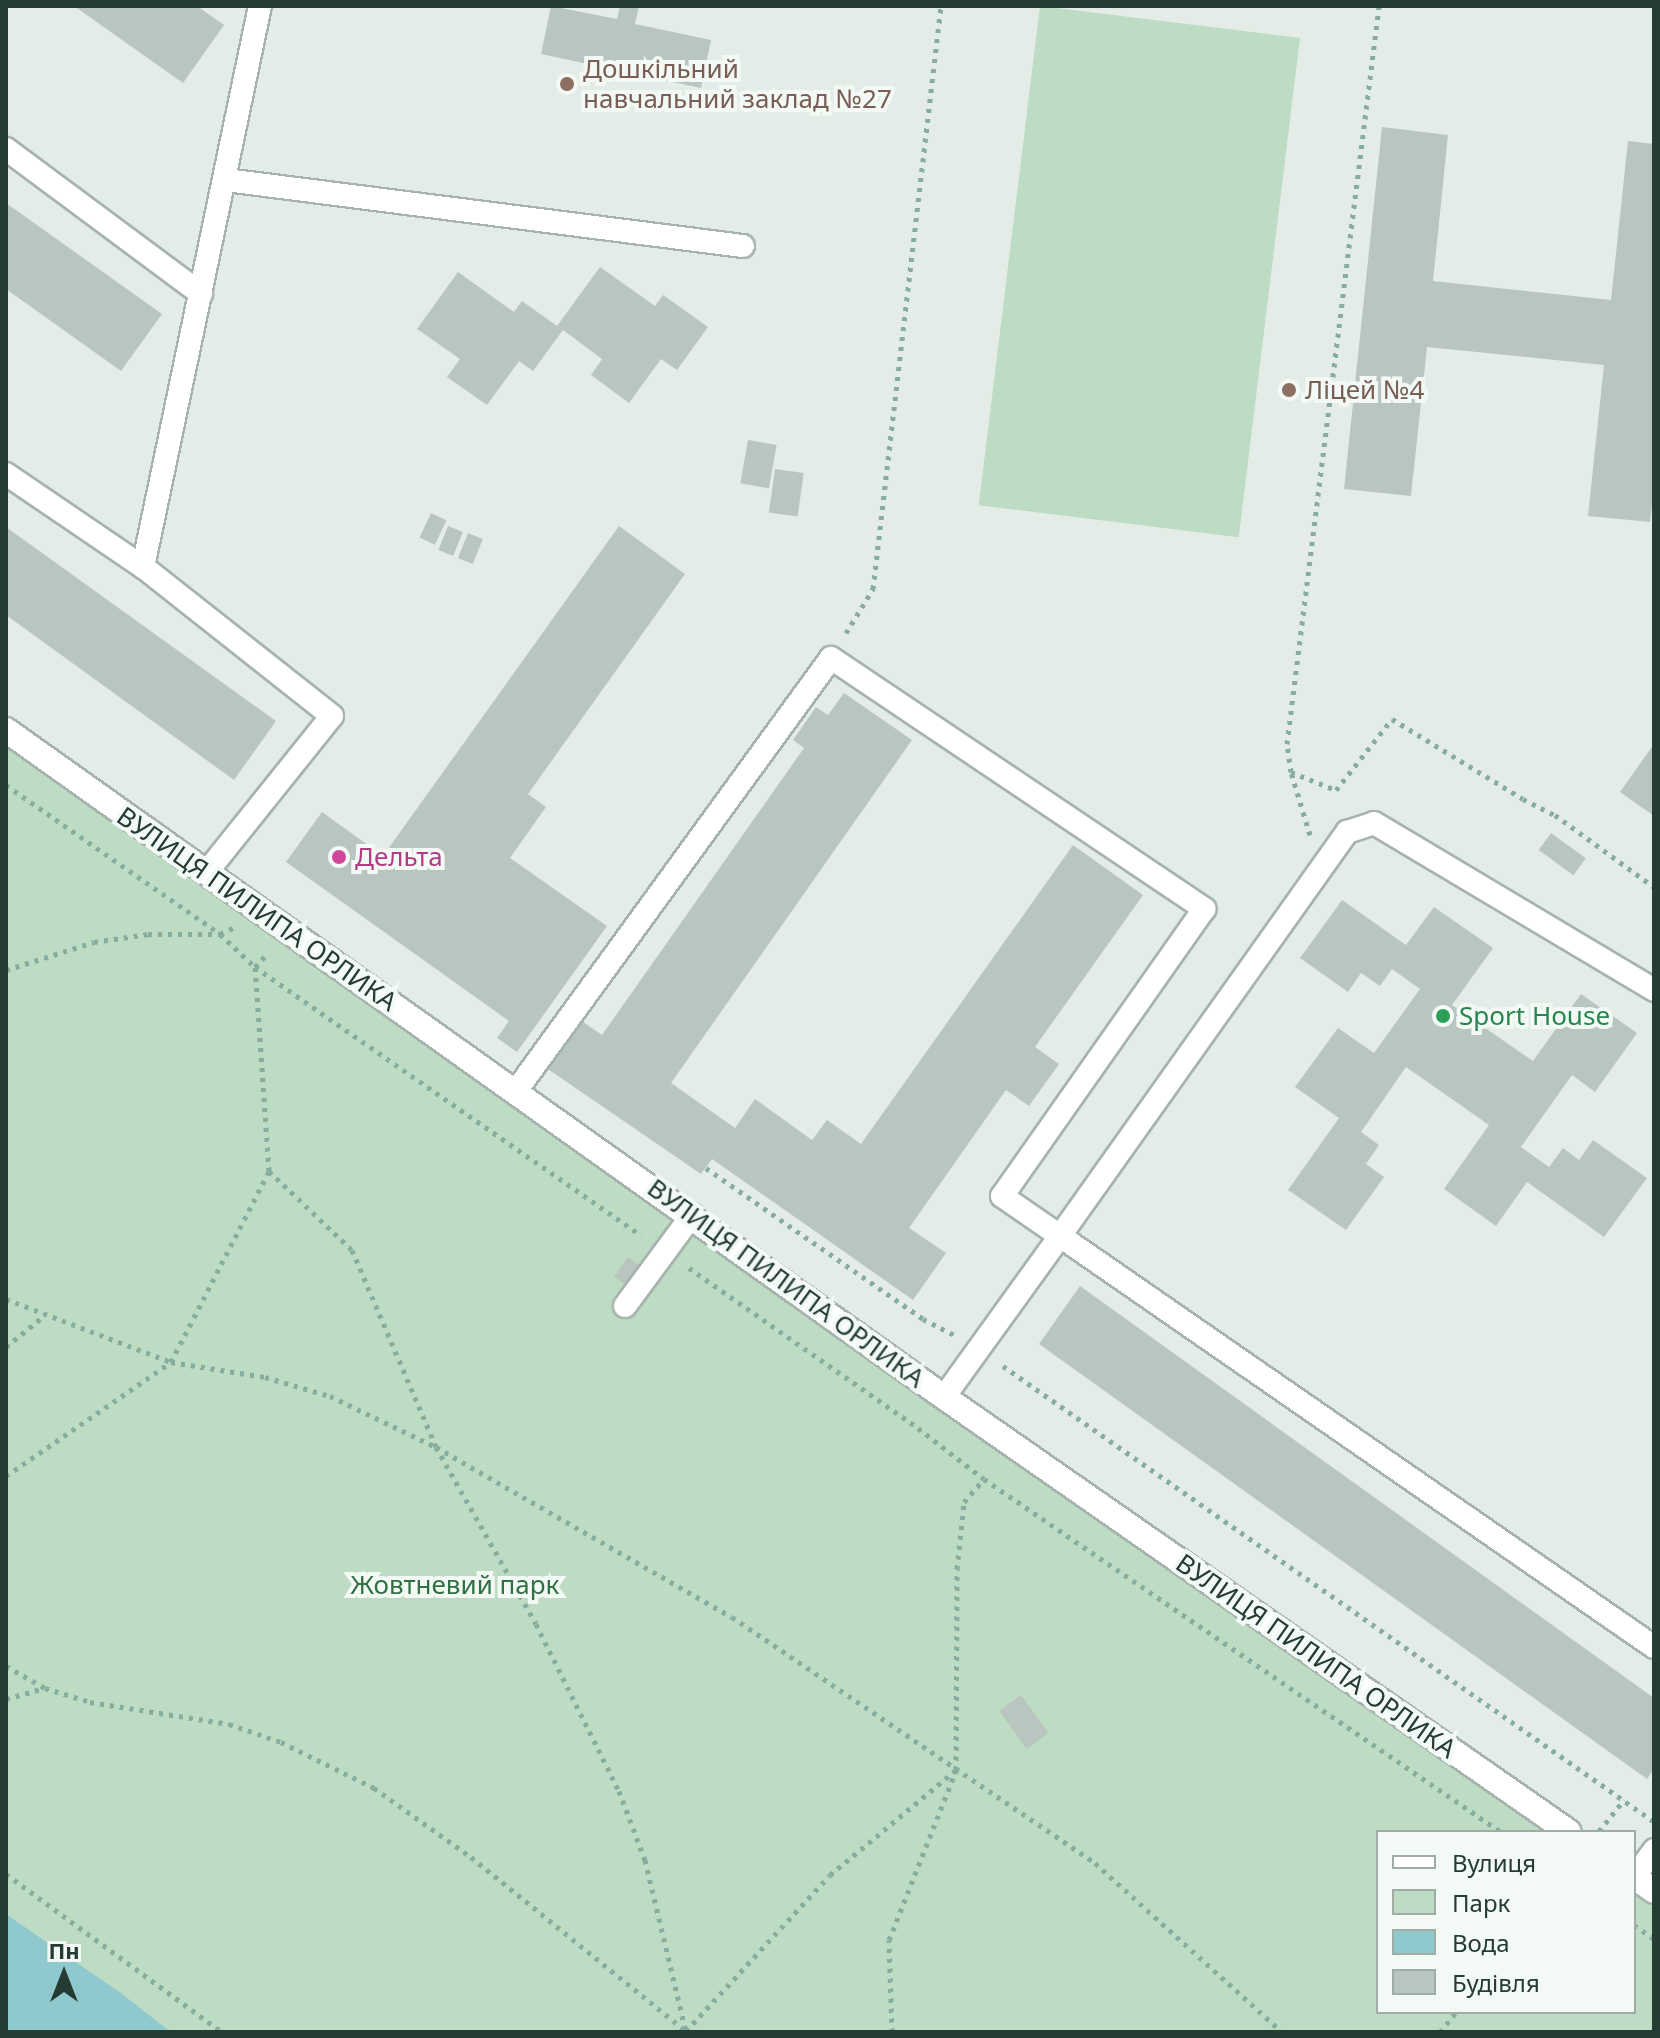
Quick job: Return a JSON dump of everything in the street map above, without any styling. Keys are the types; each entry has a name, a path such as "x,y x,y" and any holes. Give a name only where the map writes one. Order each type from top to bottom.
{"street":[{"name":"ВУЛИЦЯ ПИЛИПА ОРЛИКА","path":"6,730 944,1397 1566,1830"},
{"path":"1636,1878 1654,1891"}],"lane":[{"path":"143,567 260,6"},
{"path":"6,149 201,294"},
{"path":"226,180 743,246"},
{"path":"6,474 143,567 332,716 206,873"},
{"path":"516,1091 831,658 1204,909 1002,1196 1654,1647"},
{"path":"944,1397 1347,832 1374,823 1654,990"},
{"path":"625,1306 692,1215"},
{"path":"1636,1874 1654,1850"}],"path":[{"path":"831,658 873,589 941,6"},
{"path":"1333,852 1307,832 1287,744 1379,6"},
{"path":"1291,772 1336,790 1392,719 1523,799 1555,815 1654,887"},
{"path":"6,785 220,934 255,967 918,1428 984,1479 1498,1830"},
{"path":"6,970 94,942 148,934 220,934 264,913"},
{"path":"6,1476 171,1362 269,1171 255,967 288,931"},
{"path":"706,1168 923,1319 979,1349 1654,1821"},
{"path":"269,1171 352,1250 436,1447 536,1624 619,1791 645,1860 686,2032"},
{"path":"6,1299 171,1362 265,1377 330,1396 436,1447 732,1617 1095,1863 1282,2032"},
{"path":"6,1347 45,1315"},
{"path":"892,2032 889,1940 956,1770 957,1569 964,1502 984,1479"},
{"path":"6,1666 45,1688 90,1702 229,1724 281,1742 374,1788 471,1857 686,2032"},
{"path":"6,1699 45,1688"},
{"path":"686,2032 830,1875 956,1770"},
{"path":"1601,1830 1624,1800"},
{"path":"6,1874 222,2032"},
{"path":"1636,1926 1654,1939"},
{"path":"1440,2032 1454,2014"}],"green space":[{"path":"1040,6 1300,38 1239,537 979,505"},
{"name":"Жовтневий парк","path":"6,723 1571,1830 1376,1830 1376,2014 1636,2014 1636,1876 1654,1889 1654,2032 171,2032 121,1993 6,1914"}],"water":[{"path":"6,1914 121,1993 171,2032 6,2032"}],"building":[{"path":"74,6 197,6 224,25 183,83"},
{"path":"551,6 617,19 620,6 639,6 635,24 711,40 701,88 541,54"},
{"path":"1382,127 1448,135 1433,281 1611,300 1628,141 1654,144 1654,487 1650,522 1588,516 1604,365 1427,347 1411,496 1344,489"},
{"path":"6,203 162,314 121,371 6,289"},
{"path":"600,267 655,306 663,295 708,327 677,370 661,359 629,403 591,375 602,359 563,330 533,371 519,361 487,405 447,377 460,359 417,329 458,272 514,312 522,301 557,326"},
{"path":"748,440 777,445 769,488 740,483"},
{"path":"775,469 804,473 798,517 769,513"},
{"path":"431,513 446,520 435,545 420,537"},
{"path":"448,526 463,532 453,556 438,550"},
{"path":"619,526 685,574 528,794 546,807 510,858 607,926 517,1052 497,1038 509,1021 286,862 322,812 383,856"},
{"path":"6,527 276,721 234,780 6,615"},
{"path":"468,533 483,539 473,564 458,558"},
{"path":"844,693 912,740 671,1083 735,1128 755,1099 812,1140 827,1120 861,1144 1073,845 1143,895 1035,1047 1059,1064 1029,1106 1006,1090 909,1228 946,1253 913,1300 712,1159 701,1174 542,1065 576,1017 602,1035 804,748 793,740 816,707 828,715"},
{"path":"1654,744 1654,816 1620,792"},
{"path":"1551,833 1586,858 1573,875 1539,850"},
{"path":"1342,900 1406,945 1434,907 1493,948 1452,1005 1533,1061 1581,994 1637,1033 1595,1092 1572,1075 1521,1147 1549,1167 1563,1148 1579,1160 1593,1140 1647,1178 1604,1237 1527,1182 1496,1226 1444,1189 1489,1125 1406,1067 1361,1132 1379,1145 1366,1164 1384,1177 1346,1230 1288,1190 1339,1118 1295,1087 1338,1028 1374,1053 1420,989 1392,969 1380,986 1361,973 1348,992 1300,958"},
{"path":"628,1257 643,1268 629,1288 614,1276"},
{"path":"1080,1286 1654,1698 1654,1769 1647,1779 1039,1344"},
{"path":"1021,1695 1049,1733 1027,1749 999,1711"}],"place":[{"name":"Дошкільний навчальний заклад №27","path":"567,84"},
{"name":"Ліцей №4","path":"1289,390"},
{"name":"Дельта","path":"339,857"},
{"name":"Sport House","path":"1443,1016"}]}
